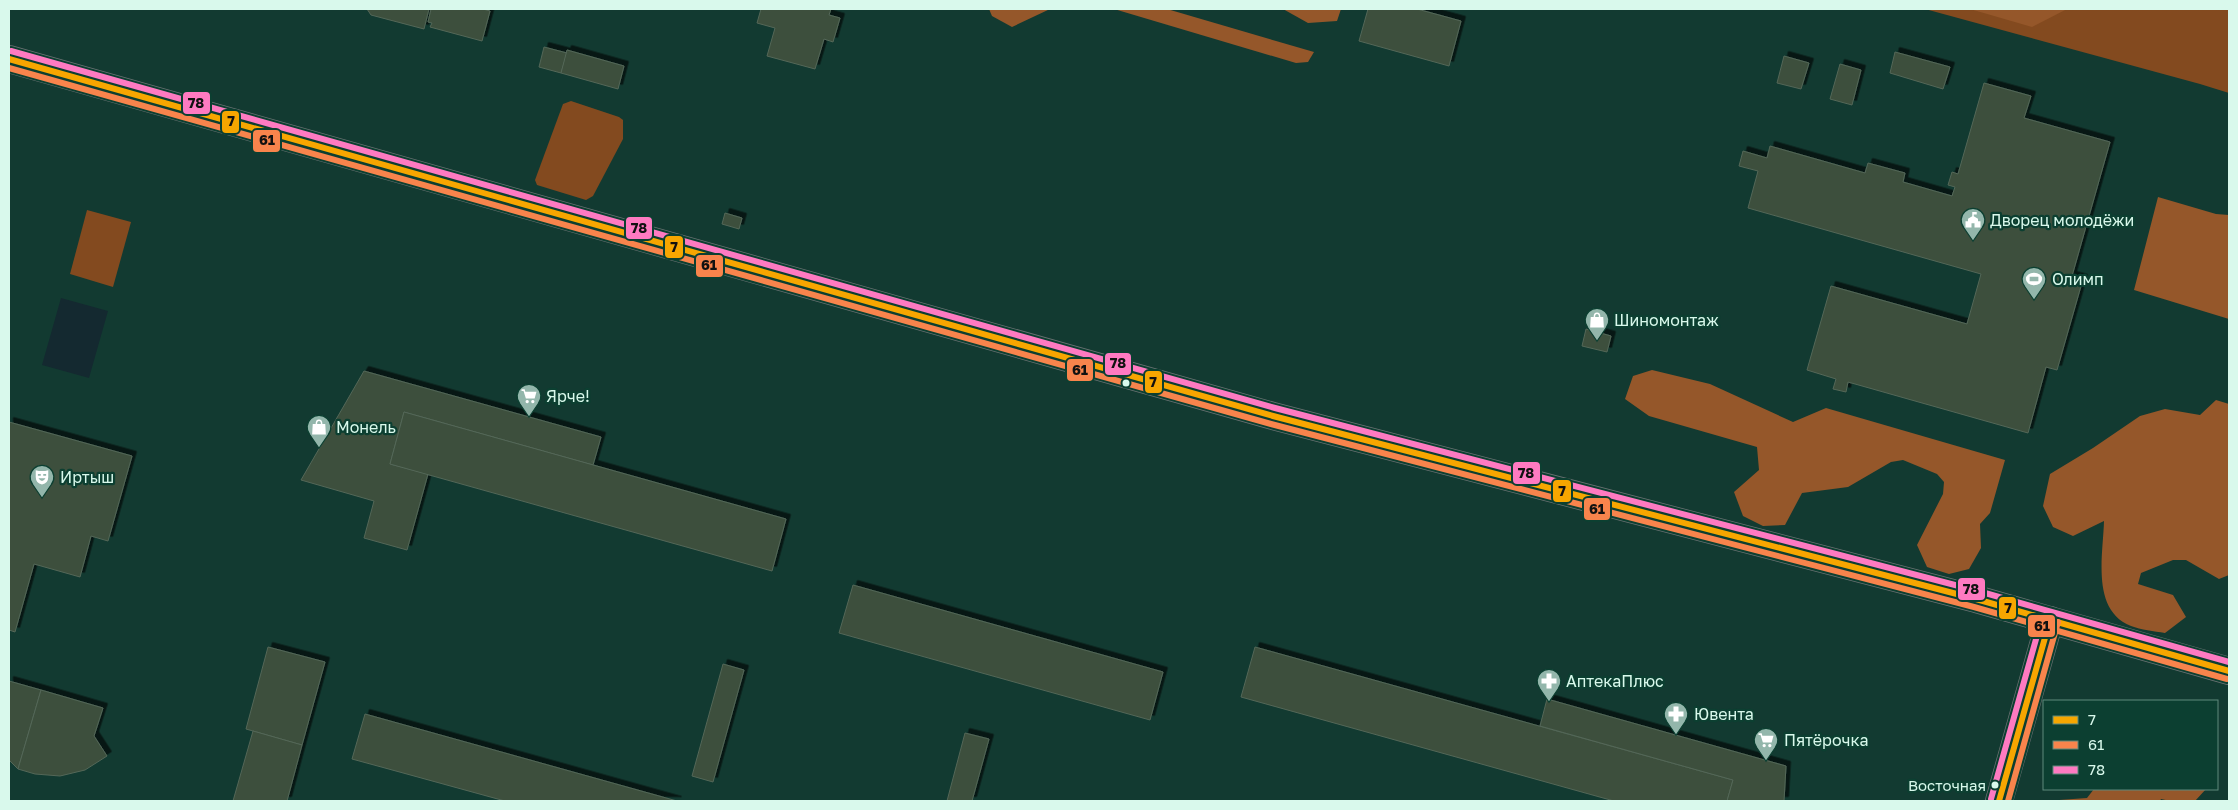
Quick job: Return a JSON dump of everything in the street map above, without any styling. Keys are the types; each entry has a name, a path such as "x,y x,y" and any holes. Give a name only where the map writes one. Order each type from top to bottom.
{"main road":[{"path":"9,59 1263,413 2050,620 2229,671"},
{"path":"1999,801 2050,620"}],"shaded area":[{"path":"989,9 1050,9 1012,27 992,16"},
{"path":"1114,9 1167,9 1314,52 1308,62 1296,63"},
{"path":"1283,9 1341,9 1337,21 1308,23"},
{"path":"1925,9 2229,9 2229,93 2200,84"},
{"path":"1970,9 2067,9 2032,27"},
{"path":"571,101 623,120 623,139 593,196 586,200 537,185 535,180 563,104"},
{"path":"2158,197 2216,214 2229,215 2229,319 2134,290"},
{"path":"87,210 131,222 113,287 70,274"},
{"path":"1652,370 1710,384 1793,422 1826,408 2005,460 1990,513 1980,524 1981,548 1969,569 1949,574 1927,567 1917,545 1943,494 1944,482 1937,474 1903,460 1891,462 1848,487 1802,493 1785,525 1763,526 1743,516 1734,492 1759,470 1757,447 1649,416 1625,399 1633,376"},
{"path":"2216,400 2229,404 2229,575 2219,579 2186,560 2173,560 2141,573 2138,584 2173,595 2186,617 2165,633 2131,626 2118,618 2110,608 2105,595 2102,581 2104,521 2073,536 2053,527 2043,506 2050,474 2140,416 2165,409 2200,415"},
{"path":"2093,790 2205,790 2195,801 2161,799 2160,801 2045,801 2087,798"}],"water":[{"path":"61,298 108,311 89,378 42,365"}],"building":[{"path":"367,9 429,9 424,29 371,15"},
{"path":"431,9 483,9 490,11 482,41 430,27 432,23 428,22"},
{"path":"761,9 831,9 829,15 840,18 833,42 824,39 815,69 767,56 775,28 757,23"},
{"path":"1368,9 1417,9 1461,21 1449,66 1359,41"},
{"path":"544,47 567,53 561,73 539,67"},
{"path":"567,50 624,66 618,89 561,73"},
{"path":"1895,52 1950,67 1943,89 1890,73"},
{"path":"1784,56 1809,63 1801,89 1777,83"},
{"path":"1840,64 1861,70 1852,105 1830,99"},
{"name":"Дворец молодёжи","path":"1984,83 2031,96 2024,118 2110,142 2072,276 2083,279 2057,370 2046,367 2028,433 1848,382 1846,392 1833,389 1836,379 1807,370 1831,286 1967,324 1981,274 1748,208 1758,171 1739,166 1743,151 1767,158 1770,146 1865,173 1868,163 1905,173 1903,182 1952,196 1955,187 1948,185 1952,172 1958,174"},
{"path":"725,213 742,218 739,229 722,224"},
{"name":"Шиномонтаж","path":"1586,329 1611,336 1607,352 1582,346"},
{"path":"364,371 601,437 593,465 404,412 390,464 428,474 407,550 364,538 374,501 301,480"},
{"path":"404,412 786,519 772,571 390,464"},
{"path":"9,422 132,456 108,541 91,536 80,577 34,564 15,632 9,630"},
{"path":"853,585 1163,672 1150,720 839,633"},
{"path":"268,647 325,662 302,745 246,729"},
{"path":"1255,647 1733,780 1727,801 1614,801 1241,697"},
{"path":"723,664 744,670 713,782 692,776"},
{"path":"9,681 41,690 18,769 9,760"},
{"path":"41,690 103,708 94,736 107,756 85,770 60,776 35,774 18,769"},
{"path":"1547,699 1786,766 1784,801 1727,801 1733,780 1540,726"},
{"path":"365,714 677,801 505,801 352,759"},
{"path":"253,731 302,745 287,801 233,801"},
{"path":"965,733 989,739 972,801 947,801"}],"transit line":[{"name":"78","path":"11,51 1275,408 1978,591 2229,662"},
{"name":"7","path":"9,59 1273,416 1976,599 2229,671"},
{"name":"61","path":"9,68 1271,424 1974,607 2227,679"},
{"name":"78","path":"1991,799 2042,618"},
{"name":"7","path":"1999,801 2050,620"},
{"name":"61","path":"2008,801 2058,622"}],"place":[{"name":"Дворец молодёжи","path":"1973,241"},
{"name":"Олимп","path":"2034,300"},
{"name":"Шиномонтаж","path":"1597,341"},
{"name":"Ярче!","path":"529,417"},
{"name":"Монель","path":"319,448"},
{"name":"Иртыш","path":"42,498"},
{"name":"АптекаПлюс","path":"1549,702"},
{"name":"Ювента","path":"1676,735"},
{"name":"Пятёрочка","path":"1766,761"},
{"name":"Восточная","path":"1995,785"}]}
